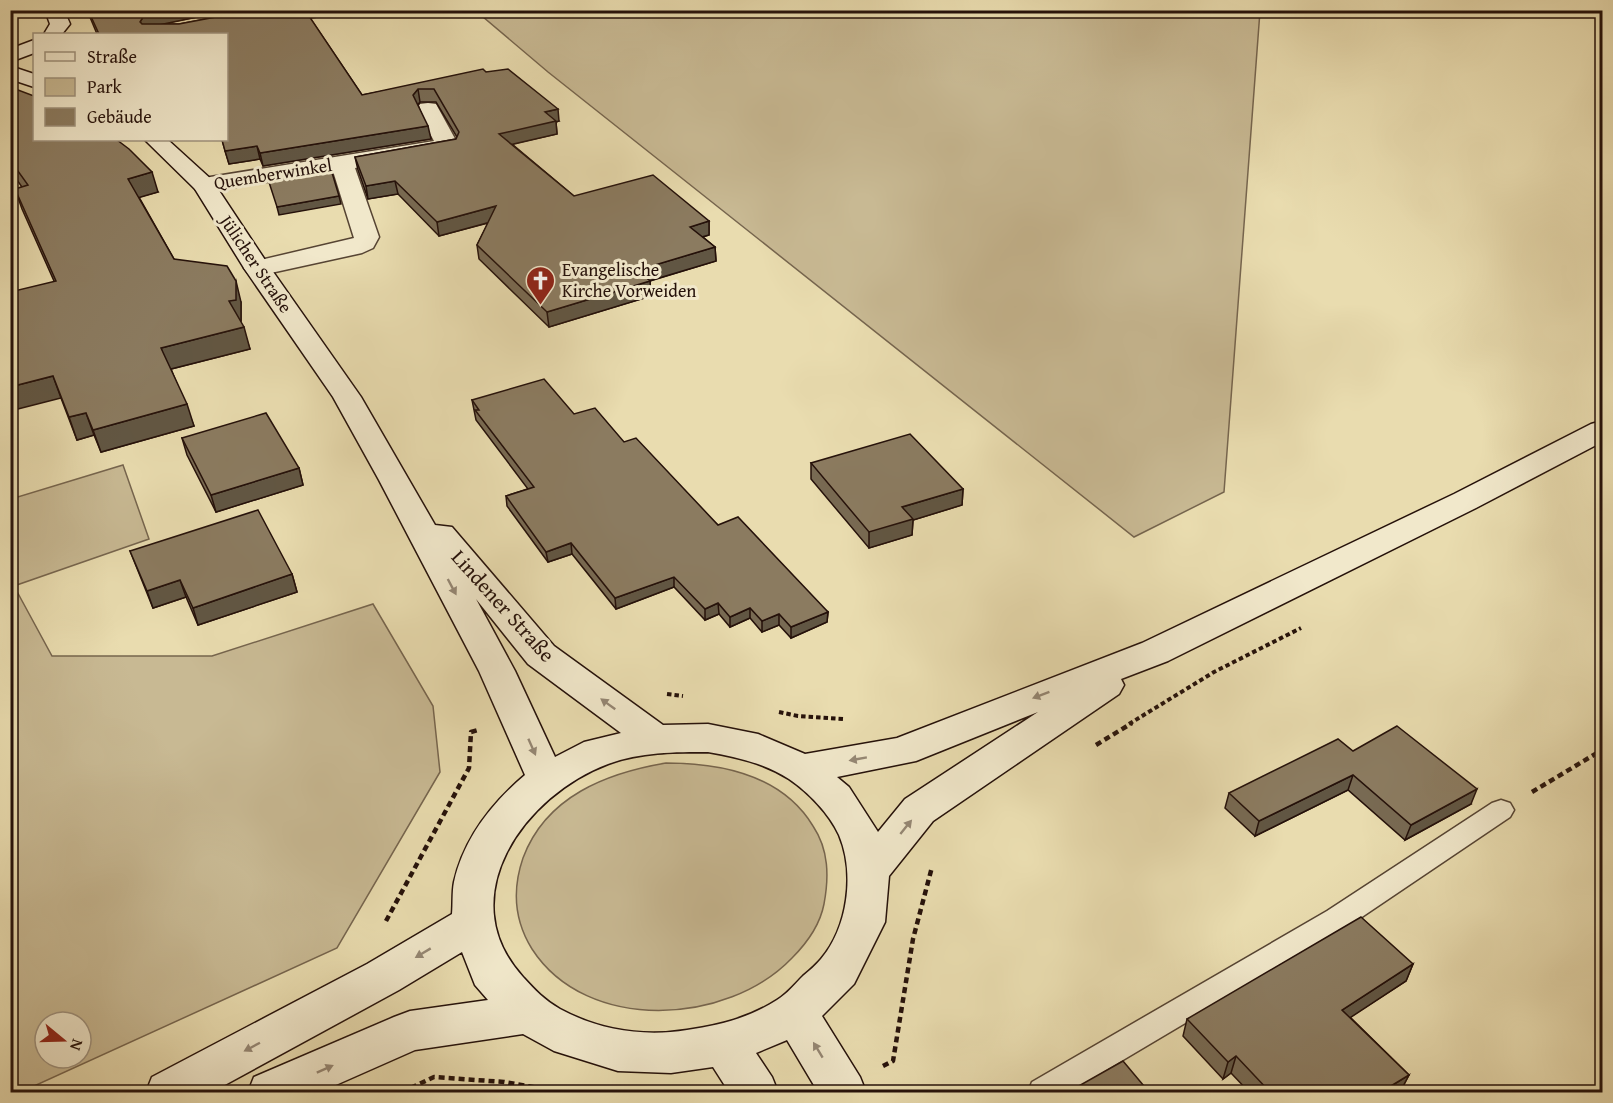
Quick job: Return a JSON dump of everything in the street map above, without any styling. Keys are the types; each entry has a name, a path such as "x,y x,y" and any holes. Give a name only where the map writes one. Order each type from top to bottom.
{"main road":[{"path":"54,10 60,24 54,33"},
{"path":"10,56 33,46"},
{"path":"10,72 33,81"},
{"name":"Quemberwinkel","path":"204,185 448,146 428,109"},
{"name":"Jülicher Straße","path":"157,141 204,185 257,268 347,397"},
{"name":"Quemberwinkel","path":"257,268 353,249 364,243 367,237 342,163"},
{"name":"Lindener Straße","path":"347,397 395,480 497,671 546,779"},
{"path":"802,769 902,751 1155,652 1465,501 1602,430"},
{"name":"Lindener Straße","path":"395,480 541,655 655,739"},
{"path":"869,872 919,810 1155,652"},
{"path":"708,738 758,748 802,769 835,797 858,832 869,872 864,922 838,971 795,1013 761,1031 724,1045 671,1053 618,1051 570,1037 528,1014 491,972 473,923 475,882 489,843 513,808 546,779 598,752 655,739 708,738"},
{"path":"169,1092 383,977 473,923"},
{"path":"795,1013 842,1090"},
{"path":"271,1092 410,1031 528,1014"},
{"path":"724,1045 755,1092"}],"lane":[{"path":"1043,1092 1337,920 1501,810"}],"path":[{"path":"1094,746 1214,672 1308,624"},
{"path":"1501,810 1602,750"},
{"path":"842,1090 893,1061 912,946 924,889 934,860"},
{"path":"402,1092 434,1077 504,1082 562,1092"}],"green space":[{"path":"476,11 1260,11 1224,492 1134,537 548,72"},
{"path":"123,465 149,539 14,586 52,656 212,656 373,604 433,706 440,772 337,948 93,1059 93,1010 33,1010 33,1070 69,1070 21,1092 11,1092 11,499"},
{"path":"666,763 729,769 748,775 785,795 813,826 822,845 827,874 824,904 812,933 792,958 765,980 732,997 696,1007 659,1010 622,1007 587,996 556,977 532,949 518,916 516,893 519,870 533,837 547,818 563,803 601,781 622,773"}],"building":[{"path":"88,10 170,10 143,17 140,22 142,24 179,24 253,10 305,10 362,95 483,69 486,72 508,69 558,109 545,112 556,121 499,134 574,196 653,175 709,221 690,227 715,247 638,270 650,281 547,312 477,245 496,206 437,222 395,181 366,186 355,157 456,139 459,132 434,89 418,89 413,95 428,126 260,153 257,146 225,151 222,141 228,141 228,33 99,33"},
{"path":"10,87 33,96 33,141 118,141 152,172 128,179 174,259 227,266 236,281 236,300 229,301 244,327 161,348 187,404 93,430 86,413 69,417 53,376 10,387 10,292 56,281 15,189 28,185 10,160"},
{"path":"330,166 339,196 277,207 267,176"},
{"path":"544,379 574,414 595,408 624,442 636,438 718,525 738,517 828,612 791,627 779,614 762,621 750,608 730,617 718,603 705,609 674,577 615,598 571,543 546,552 506,496 534,487 475,410 479,410 472,400"},
{"path":"266,413 299,468 211,495 182,438"},
{"path":"910,434 963,489 902,507 913,519 869,532 811,463"},
{"path":"258,510 292,574 193,608 180,580 147,591 130,551"},
{"path":"1397,726 1477,789 1411,825 1353,775 1259,821 1229,793 1338,739 1353,751"},
{"path":"1361,917 1413,964 1342,1010 1409,1075 1381,1092 1270,1092 1236,1056 1228,1062 1187,1019"},
{"path":"1123,1061 1149,1092 1068,1092"}],"place":[{"name":"Evangelische Kirche Vorweiden","path":"541,306"}]}
